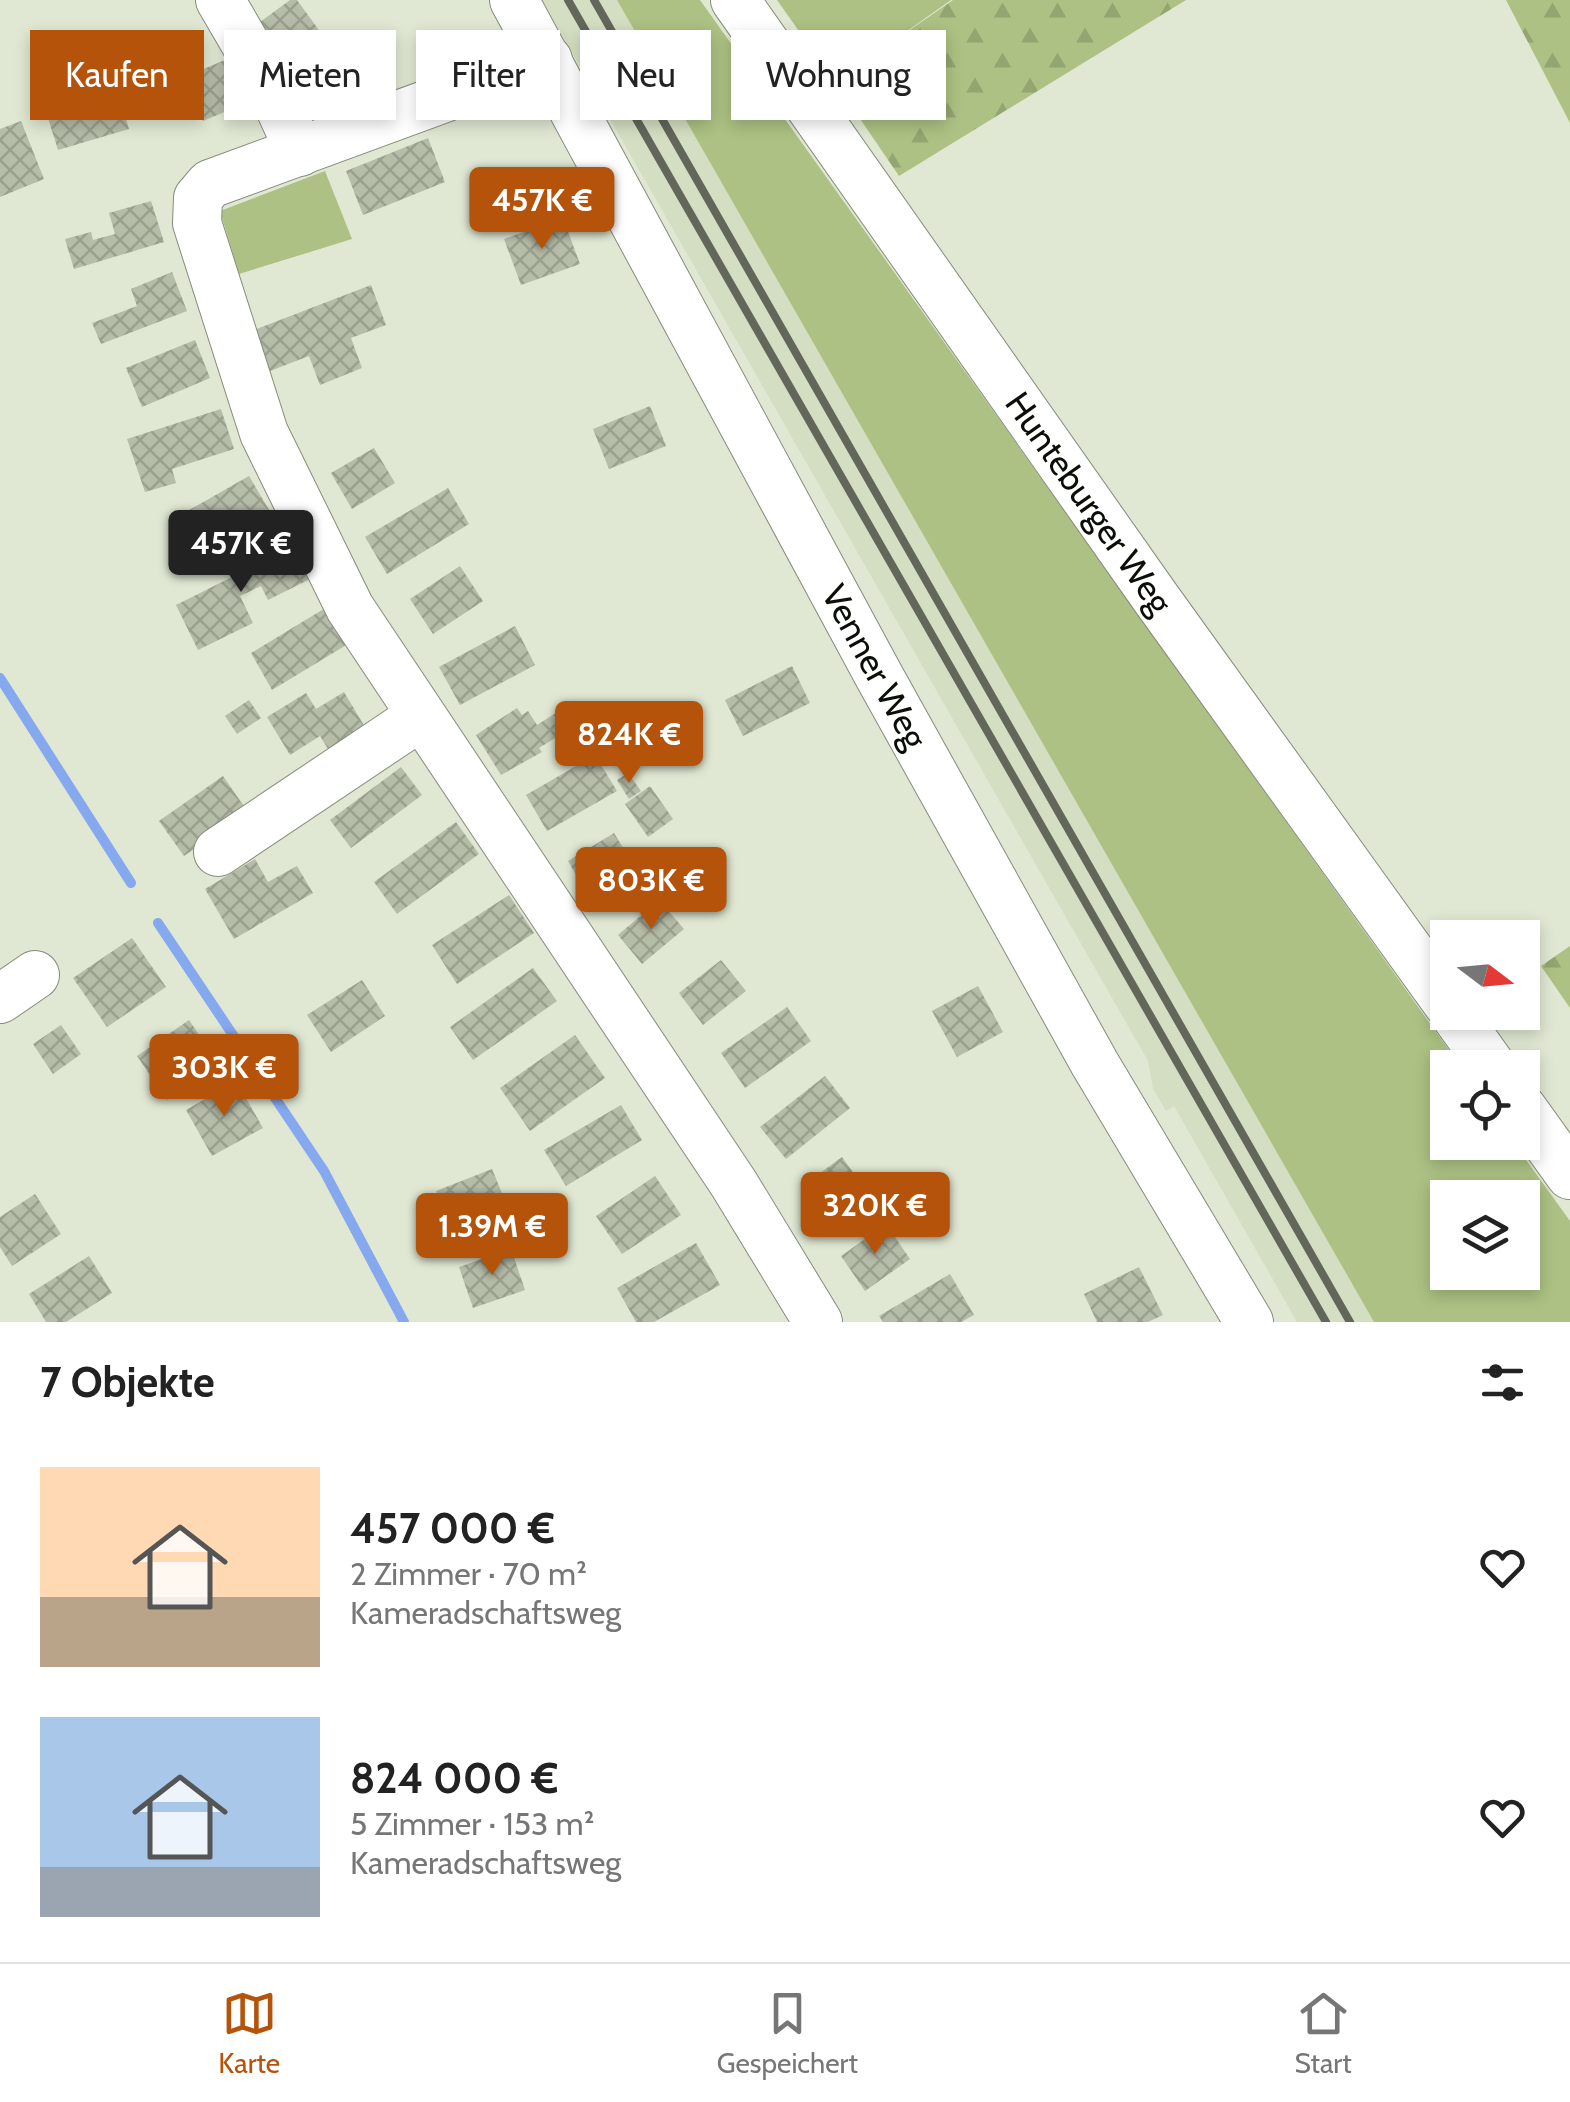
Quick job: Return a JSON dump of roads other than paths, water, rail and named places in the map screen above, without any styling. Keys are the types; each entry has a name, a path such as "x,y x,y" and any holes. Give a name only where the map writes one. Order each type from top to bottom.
{"street":[{"path":"220,0 268,84 300,152"},
{"name":"Venner Weg","path":"514,0 531,30"},
{"name":"Hunteburger Weg","path":"735,0 1154,597 1430,979"},
{"name":"Venner Weg","path":"560,82 879,676 1095,1064 1249,1322"},
{"path":"416,109 210,184 198,198 197,222 264,432 350,608 724,1169 818,1322"},
{"path":"218,852 420,716"},
{"path":"1540,1133 1570,1174"}],"waterway":[{"path":"0,678 131,883"},
{"path":"158,923 324,1171 404,1322"}],"railway":[{"path":"568,0 1326,1322"},
{"path":"594,0 1350,1322"}]}
